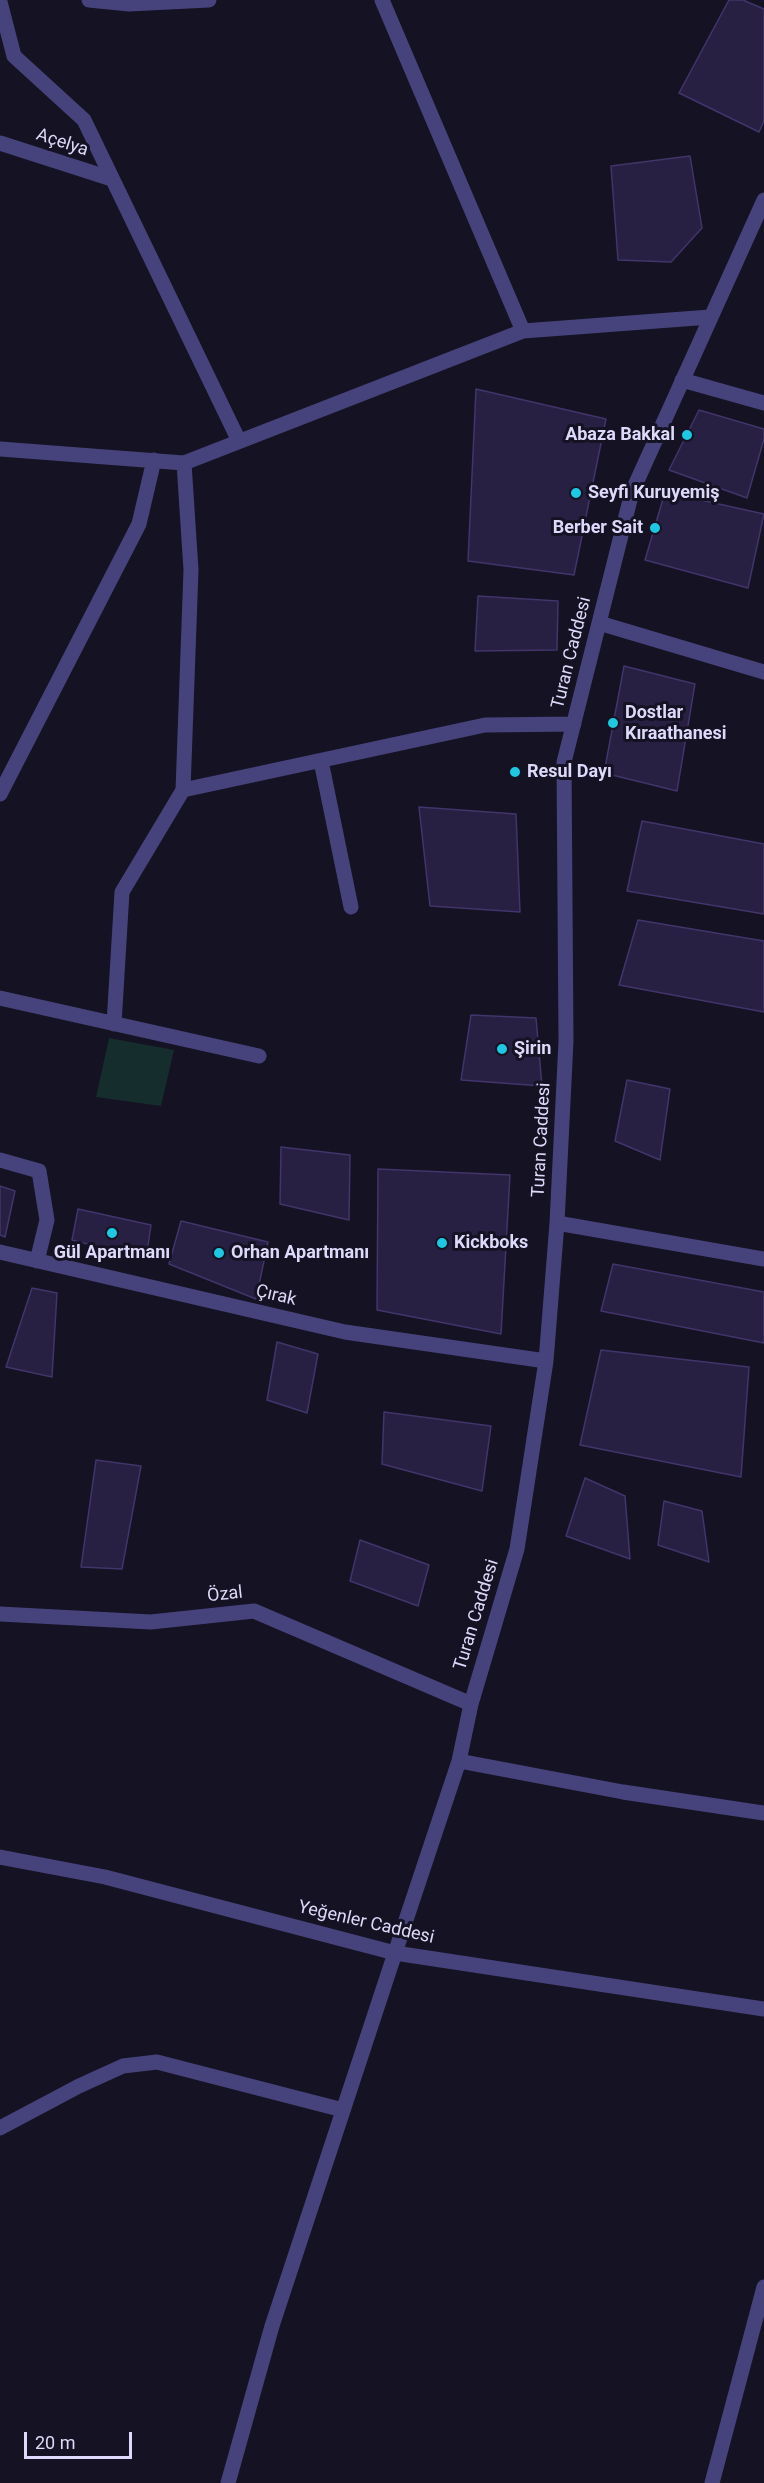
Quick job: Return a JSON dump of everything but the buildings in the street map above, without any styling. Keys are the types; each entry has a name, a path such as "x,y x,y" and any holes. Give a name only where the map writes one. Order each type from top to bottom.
{"street":[{"path":"90,0 129,4 209,0"},
{"path":"382,0 523,331"},
{"path":"0,2 14,56 84,120 239,441"},
{"name":"Açelya","path":"0,143 112,179"},
{"name":"Turan Caddesi","path":"228,2483 272,2326 459,1761 471,1704 517,1549 546,1361 557,1223 566,1041 564,762 632,492 764,200"},
{"path":"0,449 184,463 523,331 711,317"},
{"path":"682,380 764,403"},
{"path":"0,794 139,524 154,460"},
{"path":"114,1024 122,892 183,790 190,570 184,463"},
{"path":"599,623 764,672"},
{"path":"183,790 485,725 574,724"},
{"path":"321,760 351,907"},
{"path":"0,998 259,1056"},
{"path":"0,1160 39,1171 47,1220 37,1261"},
{"path":"557,1223 764,1259"},
{"name":"Çırak","path":"0,1252 345,1332 546,1361"},
{"name":"Özal","path":"0,1614 151,1622 254,1611 471,1704"},
{"path":"459,1761 623,1792 764,1813"},
{"name":"Yeğenler Caddesi","path":"0,1857 105,1877 395,1953 764,2009"},
{"path":"0,2128 79,2086 123,2066 157,2062 343,2110"},
{"path":"712,2483 759,2322 764,2287"}],"green space":[{"path":"109,1038 174,1050 161,1106 96,1097"}],"place":[{"name":"Abaza Bakkal","path":"687,435"},
{"name":"Seyfi Kuruyemiş","path":"576,493"},
{"name":"Berber Sait","path":"655,528"},
{"name":"Dostlar Kıraathanesi","path":"613,723"},
{"name":"Resul Dayı","path":"515,772"},
{"name":"Şirin","path":"502,1049"},
{"name":"Gül Apartmanı","path":"112,1233"},
{"name":"Kickboks","path":"442,1243"},
{"name":"Orhan Apartmanı","path":"219,1253"}]}
